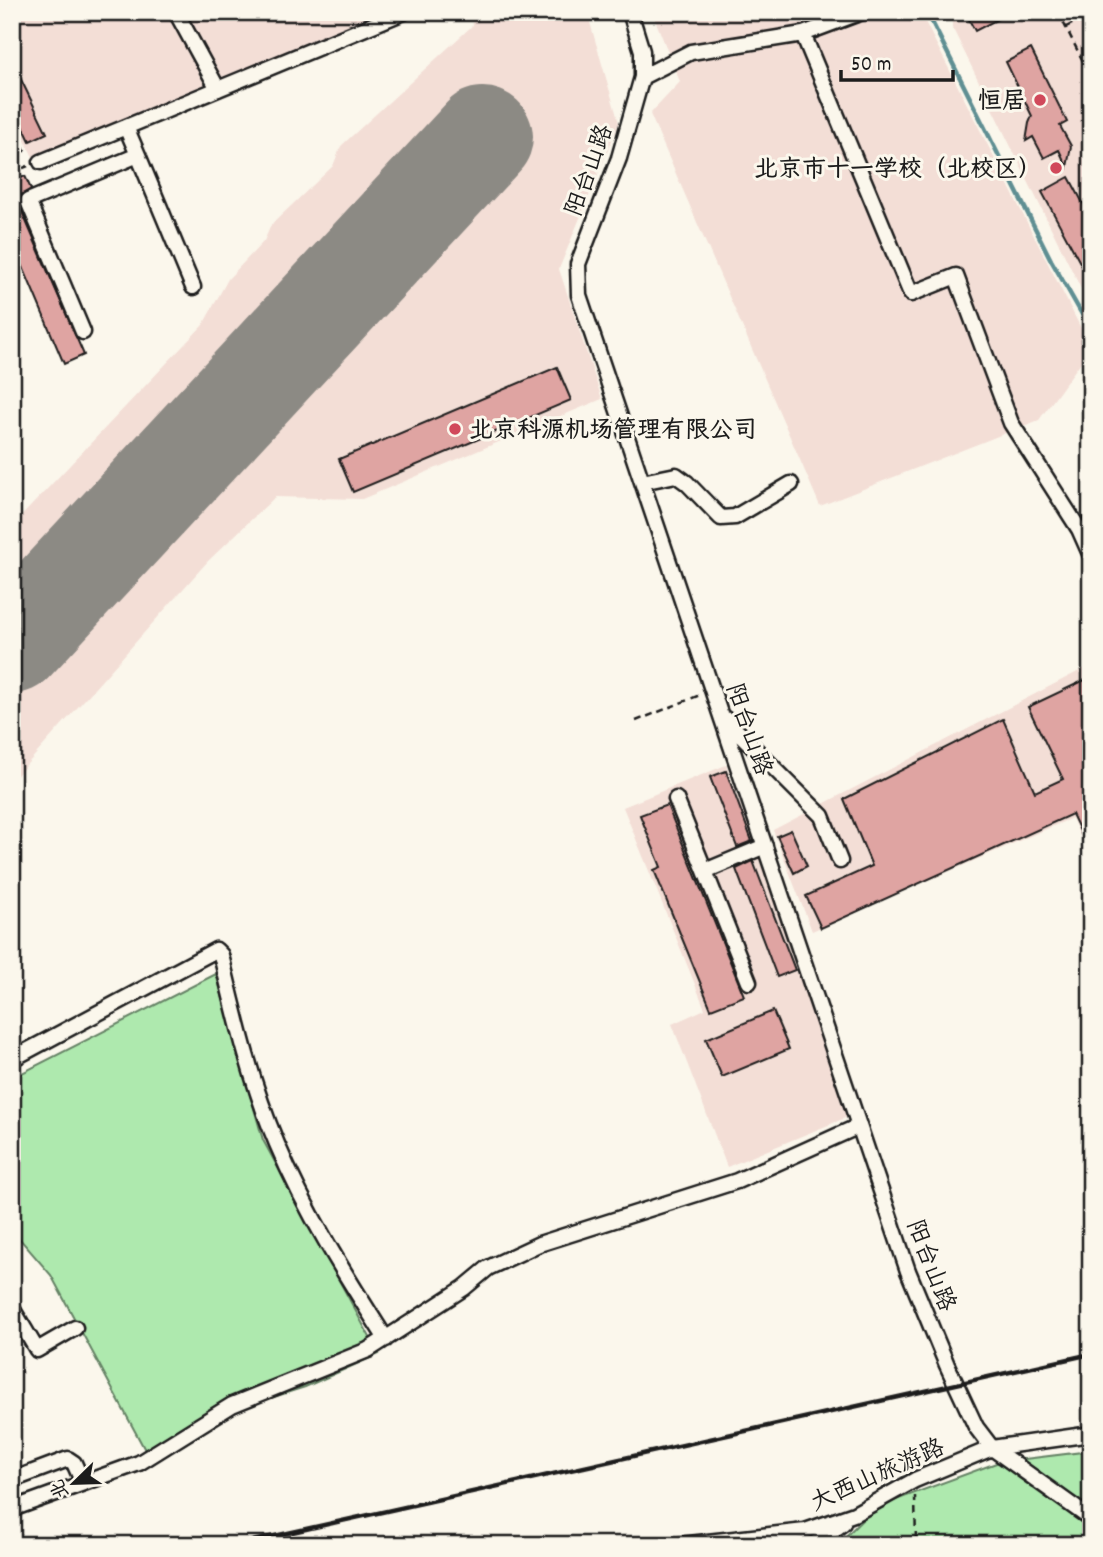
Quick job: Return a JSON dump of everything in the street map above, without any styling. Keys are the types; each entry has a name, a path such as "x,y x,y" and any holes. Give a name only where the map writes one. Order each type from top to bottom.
{"street":[{"path":"176,12 218,89"},
{"path":"36,163 404,12"},
{"name":"阳台山路","path":"630,12 642,51 642,77 619,158 578,264 579,295 908,1271 976,1427 992,1448"},
{"path":"642,77 691,52 803,34 862,12"},
{"path":"803,34 911,294 956,276 1012,423 1079,529 1091,556"},
{"path":"126,127 193,288"},
{"path":"83,332 28,201 138,155"},
{"path":"642,482 676,474 722,518 735,517 791,484"},
{"path":"721,714 822,816 840,861"},
{"path":"676,799 750,982"},
{"path":"705,871 765,846"},
{"path":"12,1059 216,950 221,955 239,1034 276,1143 319,1233 386,1339"},
{"path":"12,1509 139,1462 232,1405 368,1350 464,1288 488,1268 539,1244 737,1181 859,1126"},
{"path":"12,1308 37,1350 75,1328"},
{"name":"大西山旅游路","path":"680,1545 763,1540 805,1531 854,1514 915,1480 992,1448 1091,1433"},
{"path":"992,1448 1091,1519"},
{"path":"12,1480 68,1460 74,1463 83,1483"},
{"path":"813,1545 854,1514"}],"path":[{"path":"1058,12 1091,77"},
{"path":"1066,27 1091,14"},
{"path":"1086,68 1091,66"},
{"path":"12,124 36,163"},
{"path":"636,721 712,689"},
{"path":"915,1480 916,1545"}],"shaded area":[{"path":"12,12 382,12 33,157 12,114"},
{"path":"471,12 587,12 619,123 559,269 602,399 362,499 275,497 208,561 12,781 12,526 203,325 228,279 264,241 271,225 333,166 341,146 473,25"},
{"path":"652,12 920,12 1091,348 1039,420 820,506 650,114 680,82"},
{"name":"北京市十一学校（北校区）","path":"952,12 1091,12 1091,309 952,27"},
{"path":"1091,665 1091,861 1072,818 812,931 773,830"},
{"path":"726,765 850,1116 727,1167 672,1024 705,1009 623,807"}],"green space":[{"path":"216,974 263,1140 379,1354 305,1387 232,1410 151,1461 51,1275 12,1230 12,1078"},
{"path":"1091,1451 1091,1545 837,1545 874,1508 999,1462"}],"building":[{"path":"965,12 1011,12 975,31"},
{"name":"恒居","path":"1031,49 1067,122 1060,126 1071,146 1067,167 1059,150 1044,158 1033,137 1026,141 1032,116 1006,62"},
{"path":"12,61 47,133 30,141 12,103"},
{"path":"25,176 31,189 21,195 19,205 84,355 64,364 12,241 12,182"},
{"path":"1069,177 1091,218 1091,283 1042,192"},
{"name":"北京科源机场管理有限公司","path":"557,367 571,400 353,492 339,459"},
{"path":"1091,677 1091,854 1072,814 821,928 806,896 872,866 844,799 1003,719 1035,792 1063,779 1028,707"},
{"path":"726,771 752,841 737,847 710,777"},
{"path":"667,805 744,996 711,1009 654,870 661,867 640,815"},
{"path":"791,830 807,866 794,873 777,836"},
{"path":"753,861 795,970 777,977 736,869"},
{"path":"773,1011 789,1049 722,1077 706,1039"}],"waterway":[{"path":"927,12 1051,260 1084,318 1091,323"}],"runway":[{"path":"12,644 483,137"}],"railway":[{"path":"234,1545 1091,1354"}],"place":[{"name":"恒居","path":"1040,100"},
{"name":"北京市十一学校（北校区）","path":"1056,168"},
{"name":"北京科源机场管理有限公司","path":"455,429"}]}
